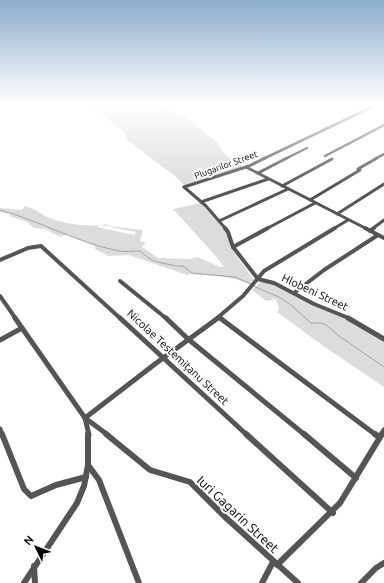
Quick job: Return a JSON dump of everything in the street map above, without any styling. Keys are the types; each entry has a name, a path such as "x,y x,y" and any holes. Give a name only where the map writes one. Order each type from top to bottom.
{"street":[{"name":"Plugarilor Street","path":"201,202 184,188 246,167 321,131"},
{"path":"325,156 372,131"},
{"path":"258,173 307,148"},
{"path":"310,200 384,154"},
{"path":"282,186 332,159"},
{"path":"246,167 384,238"},
{"path":"258,279 234,247 228,232 201,202 268,179"},
{"path":"337,214 384,184"},
{"path":"219,221 288,189"},
{"path":"234,247 315,202"},
{"path":"24,583 77,503 84,486 88,465 89,437 85,418 219,317 253,286 264,272 348,220"},
{"path":"370,231 384,220"},
{"path":"294,293 321,271 378,235"},
{"name":"Nicolae Testemițanu Street","path":"0,260 21,250 34,246 41,246 333,513"},
{"name":"Hlobeni Street","path":"258,279 274,283 314,304 353,320 384,338"},
{"path":"120,281 356,478"},
{"name":"Iuri Gagarin Street","path":"0,296 85,418 120,444 150,470 190,482 275,564 298,583"},
{"path":"219,317 379,438"},
{"path":"0,340 22,328"},
{"path":"0,428 24,489 31,496 36,496 56,485 86,477"},
{"path":"262,583 275,564 333,513 356,478 384,430"},
{"path":"88,465 99,480 140,583"},
{"path":"361,583 376,568 384,563"},
{"path":"34,566 35,583"}],"shaded area":[{"path":"123,131 203,131 217,142 224,154 243,167 185,186 172,173 128,140"},
{"path":"201,203 227,233 233,251 254,280 249,284 235,279 192,274 187,275 129,255 108,256 95,249 95,246 67,234 60,237 45,229 34,228 27,222 9,216 11,214 0,212 0,208 22,210 25,206 45,216 72,224 99,225 97,227 134,235 136,232 101,225 107,224 108,226 143,230 140,241 146,243 142,247 158,258 189,259 198,257 220,267 224,267 173,209"},
{"path":"261,281 272,283 356,323 384,341 384,387 277,312 279,309 276,299 266,301 252,290"}],"waterway":[{"path":"0,210 89,243 121,251 140,251 152,260 175,266 183,266 192,273 235,277 251,284"},
{"path":"253,286 279,297 291,305 311,323 321,323 326,325 339,336 384,367"}]}
